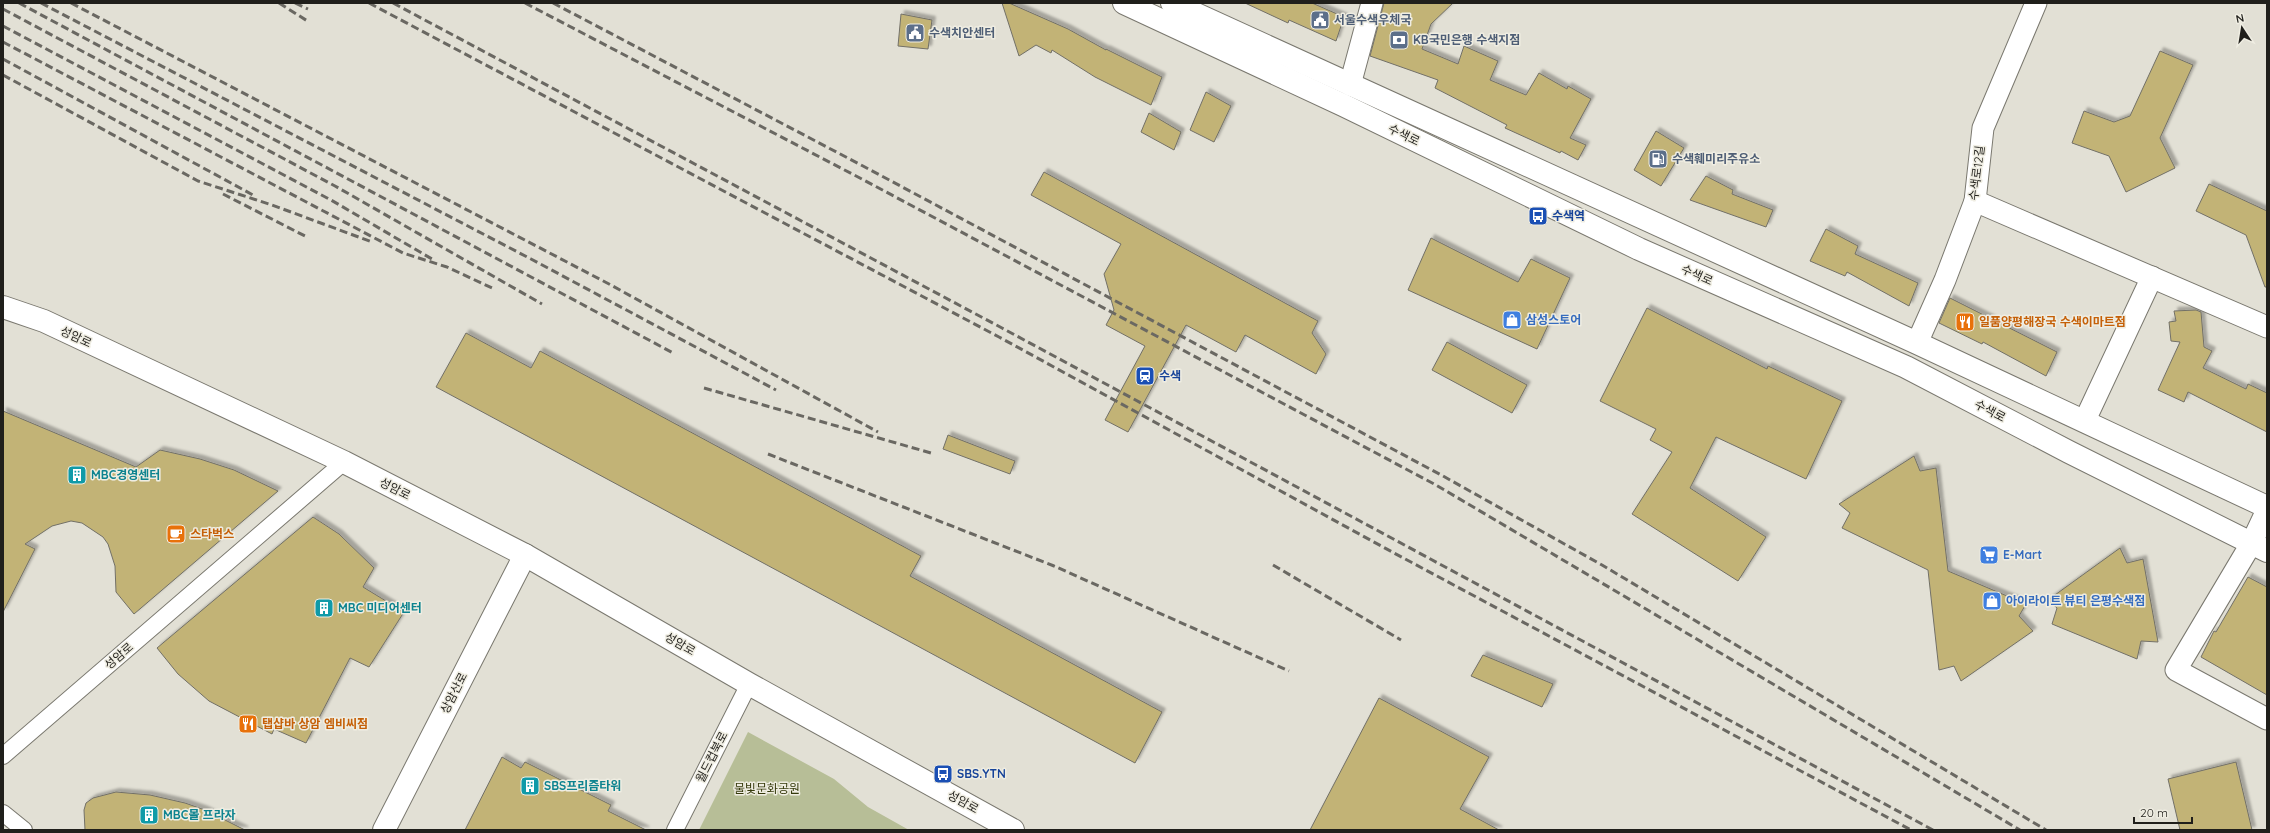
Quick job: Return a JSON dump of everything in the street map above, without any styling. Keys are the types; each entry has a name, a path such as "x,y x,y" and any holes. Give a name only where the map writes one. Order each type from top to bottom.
{"main road":[{"name":"수색로","path":"1124,3 1343,105 1639,249 1906,367 2259,547"},
{"name":"수색로","path":"1172,3 1195,8 1350,85 2085,420 2267,508"},
{"path":"1714,283 1710,272 1712,262 1725,256"},
{"name":"성암로","path":"3,307 44,322 344,462 525,555 749,684 1013,830"},
{"name":"상암산로","path":"384,830 525,555"}],"street":[{"path":"1350,85 1372,3"},
{"name":"수색로12길","path":"1917,343 1945,280 1975,201 1983,128 2036,3"},
{"path":"1975,201 2267,327"},
{"path":"2085,420 2152,277"},
{"name":"성암로","path":"3,756 344,462"},
{"path":"2267,508 2259,547 2176,670 2267,719"},
{"name":"월드컵북로","path":"675,830 749,684"},
{"path":"3,812 24,830"}],"green space":[{"name":"물빛문화공원","path":"748,732 834,779 868,807 909,830 699,830"}],"building":[{"path":"1002,3 1009,3 1068,29 1106,50 1162,77 1151,105 1095,77 1052,50 1051,53 1036,45 1019,56"},
{"name":"서울수색우체국","path":"1245,3 1312,3 1344,17 1336,41 1289,20 1288,23"},
{"path":"1384,3 1453,3 1431,24 1422,49 1458,64 1464,46 1498,61 1490,80 1526,95 1539,73 1567,89 1568,86 1591,99 1570,138 1586,145 1578,160 1561,151 1560,153 1505,128 1507,125 1435,88 1438,80 1370,56"},
{"name":"수색치안센터","path":"901,14 932,20 928,49 898,46"},
{"path":"2160,51 2193,65 2160,138 2175,168 2126,192 2109,156 2072,143 2084,111 2114,122 2130,116"},
{"path":"1206,92 1231,106 1214,142 1190,130"},
{"path":"1149,113 1181,132 1174,150 1141,132"},
{"name":"수색훼미리주유소","path":"1656,131 1684,148 1661,186 1634,170"},
{"path":"1044,172 1318,321 1312,333 1326,354 1316,374 1245,335 1236,352 1186,325 1128,432 1105,420 1145,346 1106,325 1114,310 1104,274 1121,244 1031,195"},
{"path":"1706,176 1733,190 1732,194 1773,210 1766,227 1690,200"},
{"path":"2209,184 2267,211 2267,287 2265,287 2246,235 2196,211"},
{"path":"1826,229 1858,246 1855,254 1918,283 1909,306 1847,272 1845,276 1810,261"},
{"name":"삼성스토어","path":"1431,238 1518,282 1531,259 1570,278 1537,349 1408,290"},
{"path":"1950,298 2057,352 2046,376 1983,342 1982,344 1939,323"},
{"path":"1647,308 1767,369 1768,366 1842,401 1806,479 1716,437 1690,488 1766,537 1738,581 1632,514 1672,452 1650,440 1656,429 1600,401"},
{"path":"2196,310 2201,312 2204,347 2212,351 2203,368 2246,389 2248,384 2267,393 2267,432 2188,392 2184,402 2158,390 2180,342 2171,341 2169,322 2176,321 2174,311"},
{"path":"466,333 531,368 540,351 921,556 910,576 1162,712 1135,763 436,387"},
{"path":"1447,342 1527,385 1512,413 1432,370"},
{"path":"3,411 136,467 160,450 200,459 234,470 278,491 134,614 116,592 115,566 108,544 103,537 82,523 71,521 52,526 25,544 35,549 3,612"},
{"path":"948,435 1015,461 1010,474 943,449"},
{"path":"1914,456 1920,471 1936,468 1948,571 2026,604 2019,616 2033,631 1961,681 1954,666 1939,670 1928,570 1842,528 1850,513 1839,504"},
{"path":"313,517 339,534 374,568 363,587 404,612 369,667 350,658 306,743 274,729 272,734 209,701 178,674 157,648"},
{"path":"2120,548 2127,563 2143,559 2158,642 2141,641 2137,659 2052,624 2057,608 2048,600"},
{"path":"2248,577 2267,587 2267,695 2201,657 2214,631 2216,632"},
{"path":"1483,655 1553,684 1542,707 1471,676"},
{"path":"1379,698 1489,757 1460,809 1499,830 1310,830"},
{"name":"SBS프리즘타워","path":"502,757 521,768 525,762 611,805 608,811 646,830 465,830"},
{"path":"2236,762 2252,830 2180,830 2168,779"},
{"name":"MBC몰 프라자","path":"116,792 150,795 185,803 205,810 245,830 85,830 84,810 86,803 93,798"}],"railway":[{"path":"19,3 675,354"},
{"path":"41,3 531,259 776,390"},
{"path":"71,3 609,284 878,432"},
{"path":"279,3 309,22"},
{"path":"295,3 308,9"},
{"path":"369,3 999,337 1394,553 1911,830"},
{"path":"393,3 1002,328 1933,830"},
{"path":"525,3 858,177 1436,485 2020,830"},
{"path":"553,3 863,166 1443,476 1602,565 2046,830"},
{"path":"3,9 335,186 542,304"},
{"path":"3,26 331,200 432,259"},
{"path":"3,42 403,253 447,267 492,288"},
{"path":"3,59 253,195"},
{"path":"3,75 198,181 272,205 372,242"},
{"path":"223,194 305,236"},
{"path":"704,388 931,453"},
{"path":"768,454 1054,566 1289,671"},
{"path":"1273,565 1401,640"}],"place":[{"name":"서울수색우체국","path":"1320,20"},
{"name":"수색치안센터","path":"915,33"},
{"name":"KB국민은행 수색지점","path":"1399,40"},
{"name":"수색훼미리주유소","path":"1658,159"},
{"name":"수색역","path":"1538,216"},
{"name":"삼성스토어","path":"1512,320"},
{"name":"일품양평해장국 수색이마트점","path":"1965,322"},
{"name":"수색","path":"1145,376"},
{"name":"MBC경영센터","path":"77,475"},
{"name":"스타벅스","path":"176,534"},
{"name":"E-Mart","path":"1989,555"},
{"name":"아이라이트 뷰티 은평수색점","path":"1992,601"},
{"name":"MBC 미디어센터","path":"324,608"},
{"name":"탭샵바 상암 엠비씨점","path":"248,724"},
{"name":"SBS.YTN","path":"943,774"},
{"name":"SBS프리즘타워","path":"530,786"},
{"name":"MBC몰 프라자","path":"149,815"}]}
